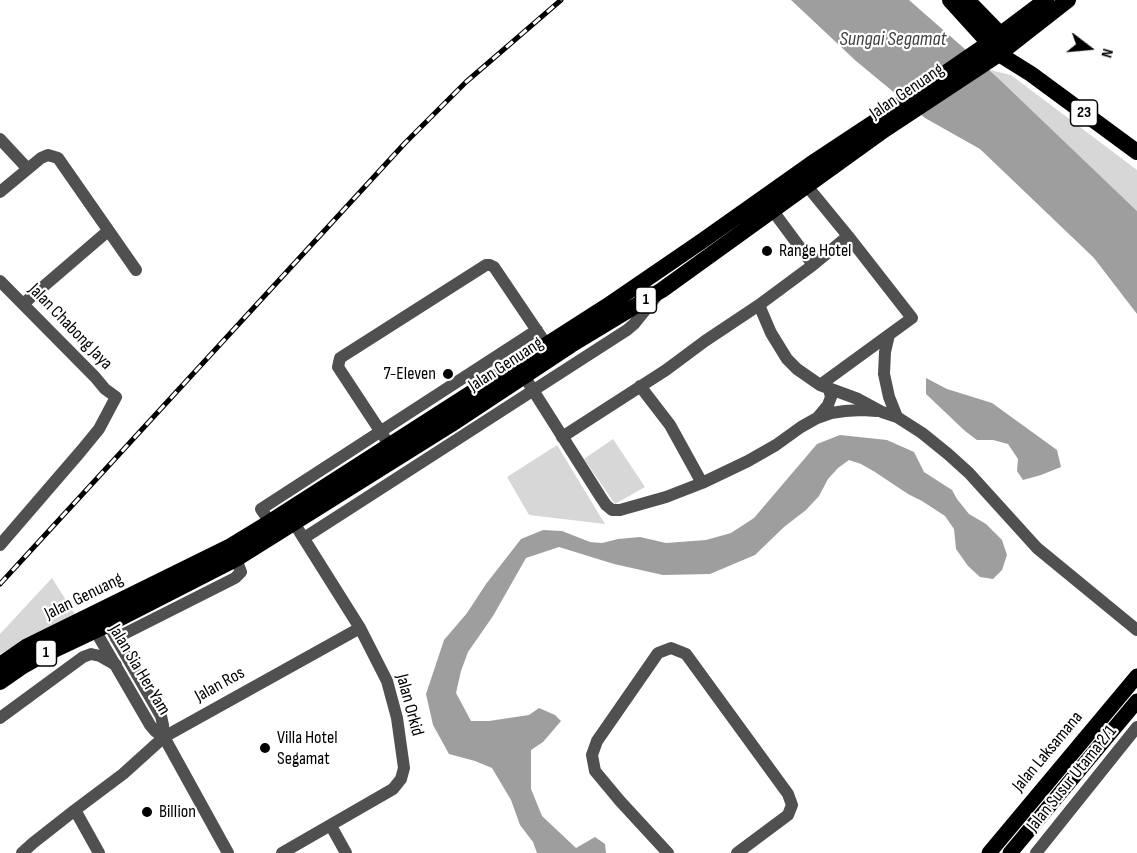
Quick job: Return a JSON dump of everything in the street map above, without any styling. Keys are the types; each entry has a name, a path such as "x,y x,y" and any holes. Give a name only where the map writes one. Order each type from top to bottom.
{"highway":[{"name":"23","path":"950,0 993,48 1137,152"},
{"name":"23","path":"967,0 993,48"},
{"name":"1","path":"993,48 1046,0"},
{"name":"1","path":"993,48 1068,0"},
{"name":"Jalan Genuang","path":"0,682 23,666 102,624 236,560 294,523 390,445 528,383 722,248 807,186 879,127 993,48"},
{"name":"Jalan Genuang","path":"0,665 26,647 102,624 229,548 607,306 811,164 879,127"},
{"path":"702,241 711,249 722,248"},
{"path":"670,263 682,263 684,272 680,278"}],"main road":[{"name":"Jalan Laksamana","path":"989,853 1137,676"},
{"name":"Jalan Laksamana","path":"1010,853 1137,701"}],"street":[{"path":"0,139 27,168"},
{"path":"0,192 41,158 48,155 58,159 136,270"},
{"path":"807,186 912,318 825,387"},
{"path":"773,211 813,265"},
{"path":"23,304 108,231"},
{"path":"562,437 759,305 848,236"},
{"path":"537,330 390,445 338,366 340,358 486,265 494,267 537,330 546,345"},
{"name":"Jalan Chabong Jaya","path":"0,281 105,389 116,397 99,429 0,545"},
{"path":"759,305 771,333 787,359 803,374 825,387 858,399 910,424 948,454 996,502 1037,548 1137,630"},
{"path":"889,335 885,352 884,374 889,398 897,417"},
{"path":"304,537 528,383 600,496 612,510 620,510 666,497 702,483 748,462 801,427 831,413 862,410 882,412"},
{"path":"640,386 670,425 702,483"},
{"path":"818,418 831,397 825,387"},
{"name":"Jalan Orkid","path":"282,853 393,789 401,780 404,768 397,718 387,681 360,628 294,523"},
{"name":"Jalan Sia Her Yam","path":"102,624 116,665 150,726 164,737"},
{"name":"Jalan Sia Her Yam","path":"102,624 161,716 164,737 228,853"},
{"name":"Jalan Ros","path":"22,853 123,774 164,737 360,628"},
{"path":"668,853 595,771 592,755 597,741 658,653 671,648 686,654 789,794 792,805 788,815 737,853"},
{"path":"0,718 83,657 92,654 116,665"},
{"name":"Jalan Susur Utama 2/1","path":"1036,853 1137,727"},
{"path":"75,810 99,853"},
{"path":"331,826 346,853"}],"shaded area":[{"path":"986,69 1011,75 1137,170 1137,211 999,79"},
{"path":"613,439 645,487 615,504 584,459"},
{"path":"557,445 605,524 529,515 507,477"},
{"path":"52,578 76,616 0,654 0,634"}],"water":[{"name":"Sungai Segamat","path":"791,0 909,0 999,79 1137,211 1137,314 1094,258 980,149 925,118 856,61"},
{"path":"926,378 947,389 992,403 1057,450 1061,467 1023,480 1017,471 1018,459 1008,444 993,440 977,440 965,431 926,394"},
{"path":"840,435 887,440 914,452 924,472 952,490 969,514 986,524 1002,540 1007,555 1002,570 993,579 980,577 968,566 956,549 954,529 945,516 875,472 849,460 828,479 819,496 806,510 784,527 755,555 710,574 663,575 614,564 559,547 526,558 493,616 468,652 456,693 471,721 489,721 529,715 539,708 555,715 561,721 543,742 531,750 531,789 542,816 576,848 595,837 605,844 606,853 537,853 533,842 520,825 511,800 492,768 449,754 433,725 426,694 444,640 467,613 521,539 543,530 562,531 590,542 602,543 640,537 666,543 706,540 731,533 754,518 817,444"}],"railway":[{"path":"0,584 405,143 466,82 561,0"}],"place":[{"name":"Range Hotel","path":"767,251"},
{"name":"7-Eleven","path":"448,374"},
{"name":"Villa Hotel Segamat","path":"265,748"},
{"name":"Billion","path":"147,812"}]}
